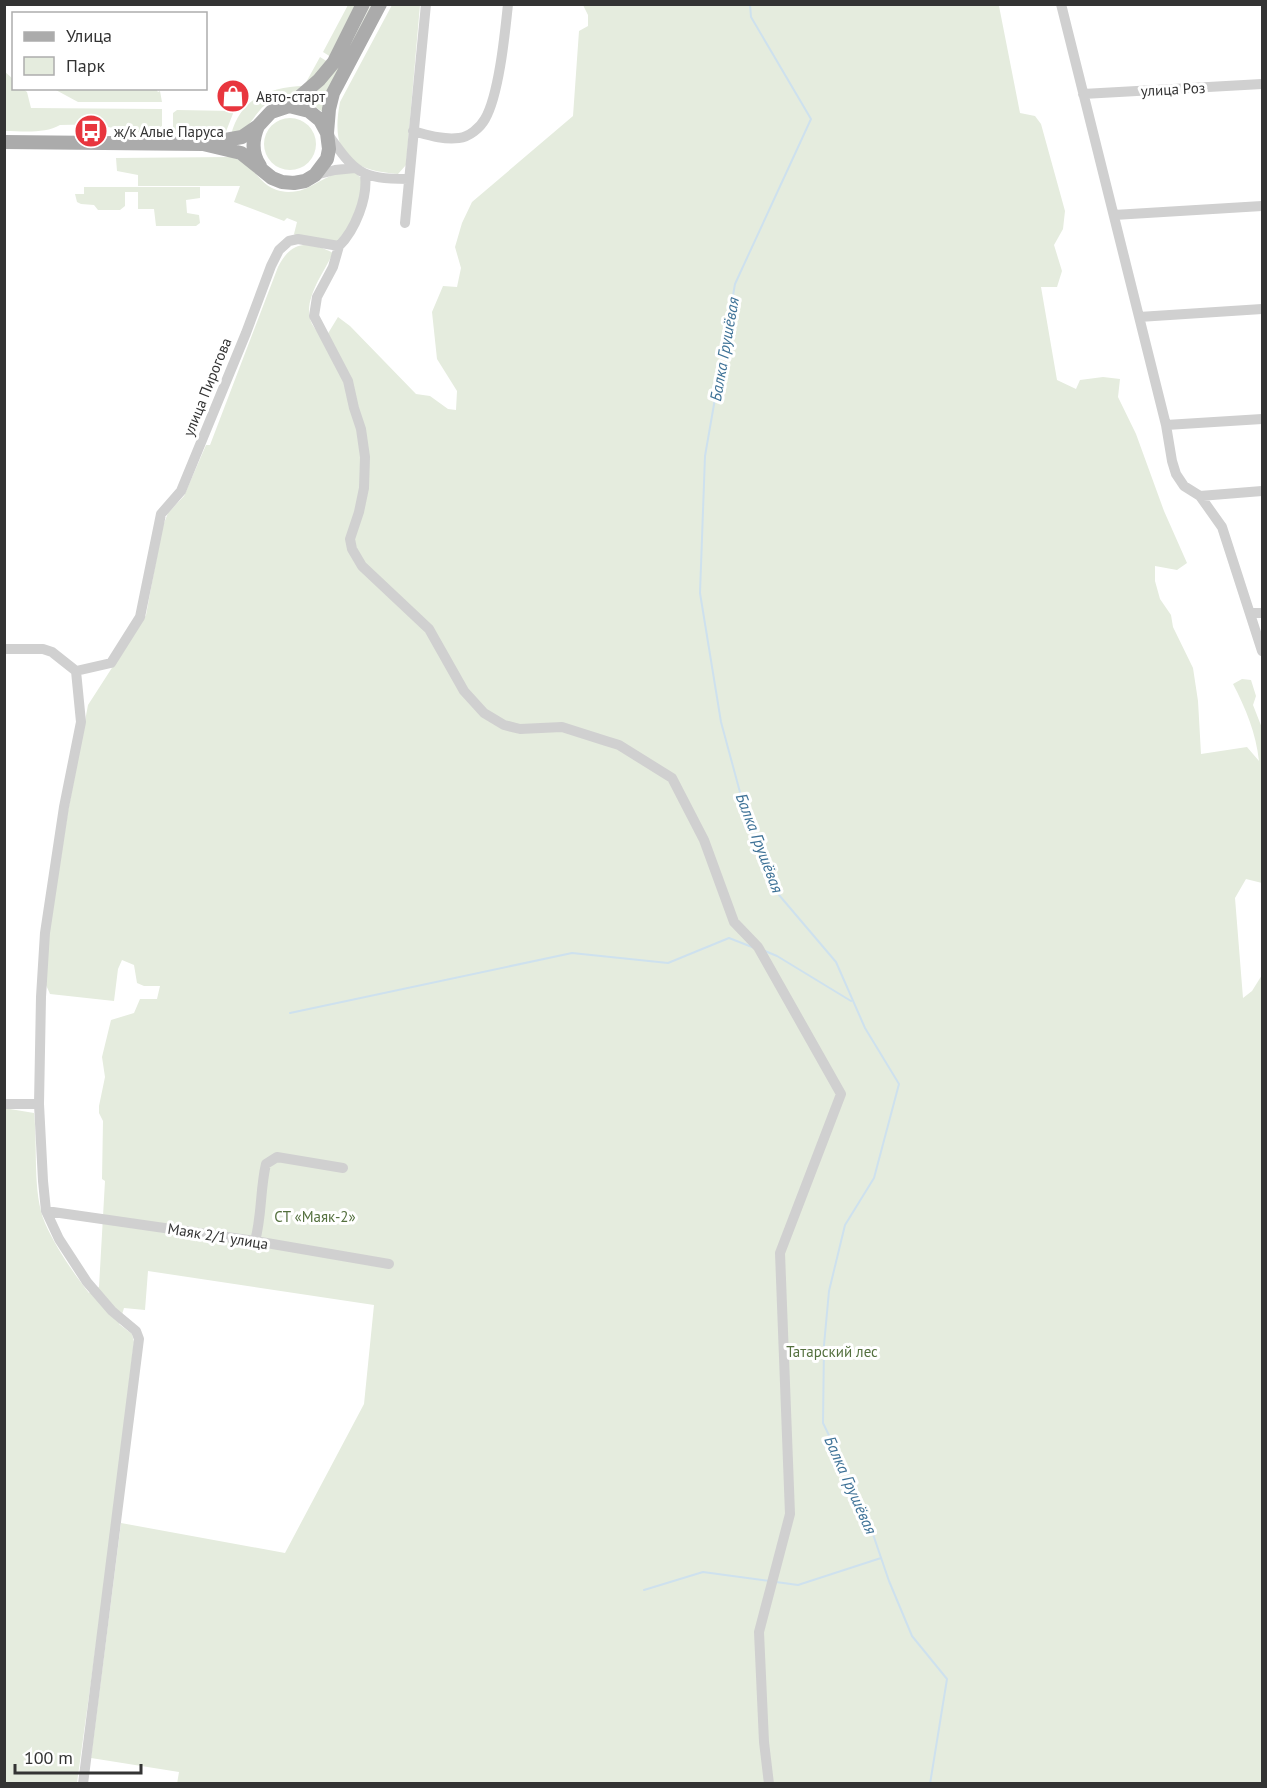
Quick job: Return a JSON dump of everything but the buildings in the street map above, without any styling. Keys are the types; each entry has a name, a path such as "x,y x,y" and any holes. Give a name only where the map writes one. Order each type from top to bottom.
{"main road":[{"path":"4,142 203,144 242,137 258,126 271,112 289,106 319,80 334,62 363,4"},
{"path":"203,144 241,153 272,178 282,182 305,181 315,175 327,159 329,109 333,93 380,4"},
{"path":"289,106 315,115 327,133"},
{"path":"258,126 253,137 253,149 256,161 263,171"}],"street":[{"path":"405,223 426,4"},
{"path":"413,130 438,138 461,138 477,129 485,119 495,91 508,4"},
{"path":"1061,4 1166,425 1176,474 1184,486 1200,496 1222,527 1263,651"},
{"name":"улица Роз","path":"1083,94 1263,84"},
{"path":"327,133 343,155 365,175 385,179 408,179"},
{"path":"315,175 355,168"},
{"path":"365,175 363,203 339,246 333,267 317,297 314,316 348,381 361,429 364,488 350,539 352,549 362,566 429,629 464,691 484,713 504,725 520,729 562,727 613,743 672,778 704,840 734,922 758,947 841,1094 780,1253 790,1514 759,1632 764,1742 769,1784"},
{"path":"1114,215 1263,206"},
{"name":"улица Пирогова","path":"76,671 111,663 140,616 161,514 182,491 279,250 289,242 298,239 339,246"},
{"path":"1139,317 1263,309"},
{"path":"1166,425 1263,419"},
{"path":"1200,496 1263,491"},
{"path":"1250,614 1263,613"},
{"path":"4,649 43,649 52,652 76,671 81,722 64,807 45,933 39,1030 39,1104 46,1211 59,1239 87,1282 112,1311 136,1331 139,1339 83,1784"},
{"path":"4,1104 39,1104"},
{"path":"255,1241 259,1227 262,1180 266,1164 277,1157 343,1168"},
{"name":"Маяк 2/1 улица","path":"46,1211 255,1241 389,1264"}],"green space":[{"path":"348,5 356,5 331,57 323,52"},
{"path":"371,5 377,5 323,112 306,101 336,69"},
{"path":"392,5 420,5 406,165 398,174 381,172 355,163 341,147 338,135 340,102"},
{"name":"Татарский лес","path":"583,5 1006,5 999,6 1020,113 1035,116 1041,124 1065,211 1063,229 1054,245 1062,271 1057,287 1041,287 1057,380 1076,389 1080,380 1103,377 1120,379 1118,397 1136,434 1164,511 1187,563 1177,570 1155,566 1155,581 1160,599 1171,615 1173,627 1193,668 1198,701 1201,754 1247,747 1259,761 1250,721 1233,684 1242,679 1251,680 1256,696 1253,705 1262,728 1262,883 1246,879 1235,898 1243,998 1252,991 1262,975 1262,1783 177,1784 179,1772 91,1758 121,1523 285,1553 364,1404 374,1305 148,1271 145,1310 124,1308 119,1324 132,1334 134,1342 77,1783 5,1783 4,1108 34,1113 38,1197 41,1211 59,1250 89,1293 99,1287 105,1181 102,1179 103,1121 99,1113 105,1077 102,1057 111,1020 134,1013 140,999 157,999 160,986 144,986 137,983 134,965 122,960 118,969 114,1001 50,994 46,985 49,934 68,811 88,705 146,615 162,528 168,513 184,496 206,445 210,445 278,267 289,252 301,245 308,245 333,253 315,287 309,306 312,324 324,340 338,317 350,326 416,394 430,396 448,409 456,410 457,391 437,359 432,312 443,286 457,287 461,268 455,247 462,223 472,202 573,116 579,31 588,26 588,15"},
{"path":"320,57 328,62 306,90 296,96 269,102 242,131 231,135 235,122 249,104 268,92 304,86"},
{"path":"4,71 12,78 12,90 27,92 31,108 162,109 162,126 150,132 129,131 108,127 107,124 60,125 47,130 5,131"},
{"path":"56,90 157,90 160,91 162,102 78,102"},
{"path":"177,110 234,111 225,134 176,135 173,131 173,113"},
{"path":"285,118 295,118 309,125 316,144 309,163 295,170 285,170 275,166 268,159 264,149 264,139 268,129 275,122"},
{"path":"230,157 247,165 267,185 285,192 306,189 342,172 358,175 364,184 351,225 338,242 296,236 294,234 297,222 287,218 284,221 234,202 240,186 138,186 138,175 117,171 116,158"},
{"path":"84,187 200,187 200,198 186,200 187,213 199,215 200,223 196,226 156,226 154,209 138,209 138,192 125,192 125,206 120,210 98,210 94,205 77,202 75,194 84,194"}],"waterway":[{"name":"Балка Грушёвая","path":"750,4 751,17 811,119 735,284 705,456 700,593 721,722 744,807 779,895 836,962 865,1028 899,1084 874,1178 845,1225 829,1291 824,1345 823,1423 864,1508 889,1581 912,1636 947,1679 930,1784"},
{"path":"290,1013 572,953 668,963 729,938 752,947"},
{"path":"765,951 851,1001"},
{"path":"776,1582 798,1585 881,1558"},
{"path":"644,1590 703,1572 770,1581"}],"place":[{"name":"Авто-старт","path":"233,96"},
{"name":"ж/к Алые Паруса","path":"91,131"}],"park label":[{"name":"СТ «Маяк-2»","path":"315,1216"}]}
